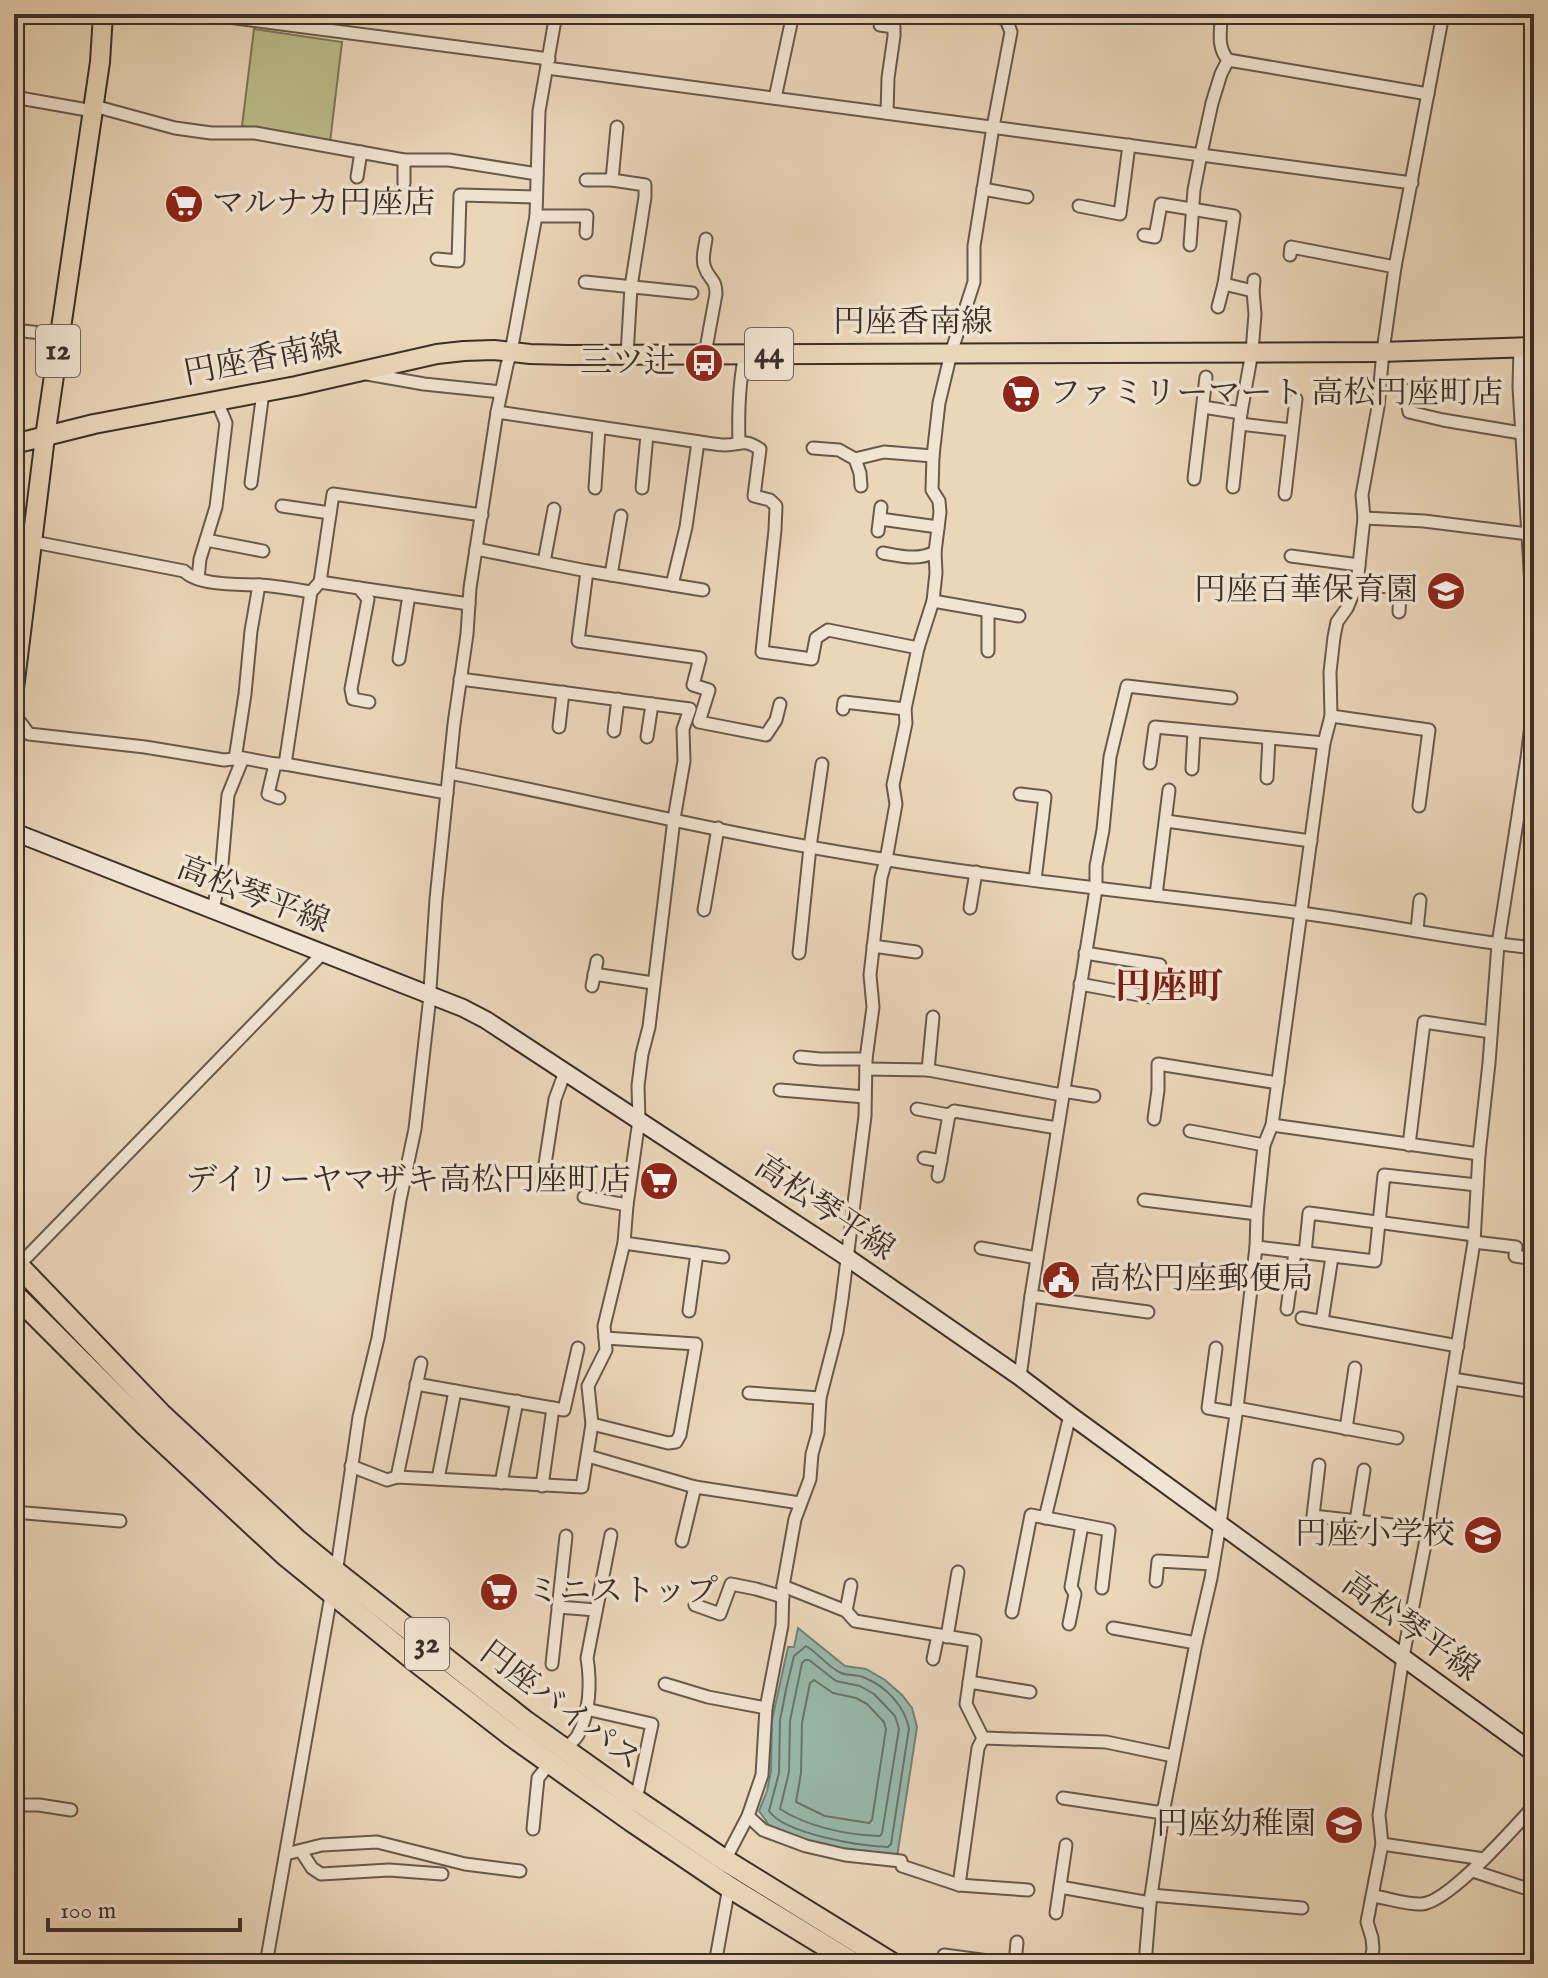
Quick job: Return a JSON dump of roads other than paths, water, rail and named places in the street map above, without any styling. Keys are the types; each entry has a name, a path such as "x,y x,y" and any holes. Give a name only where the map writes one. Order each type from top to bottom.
{"highway":[{"name":"円座バイパス","path":"16,1263 161,1414 297,1540 525,1721 557,1756 633,1822 729,1887 855,1964"},
{"name":"円座バイパス","path":"14,1294 146,1426 285,1555 426,1669 557,1756 636,1800 723,1859 893,1964"}],"main road":[{"name":"12","path":"14,689 22,569 34,542 45,437 100,62 103,14"},
{"name":"円座香南線","path":"14,444 94,424 451,352 494,350 543,355 627,355 1527,348"},
{"name":"高松琴平線","path":"14,832 463,1008 486,1020 848,1258 1020,1377 1534,1753"}],"street":[{"path":"205,14 775,98 1412,183"},
{"path":"266,1964 341,1543 359,1417 378,1338 415,1129 436,899 469,604 497,412 536,216 539,111 556,14"},
{"path":"775,98 793,14"},
{"path":"715,1964 729,1887 723,1859 748,1816 762,1775 766,1708 782,1625 783,1592 800,1503 810,1479 820,1398 837,1332 848,1258 863,1135 866,1064 873,1007 870,975 881,878 896,804 893,785 906,723 905,709 918,648 933,601 936,573 939,501 932,490 939,403 974,282 974,246 1011,32 1006,16 979,14"},
{"path":"1145,1964 1163,1813 1220,1524 1256,1247 1264,1145 1272,1125 1324,743 1331,716 1330,672 1334,637 1337,622 1357,584 1364,518 1362,495 1378,407 1395,267 1443,14"},
{"path":"1221,21 1220,42 1222,53 1228,60 1428,94"},
{"path":"880,25 894,27 887,113"},
{"path":"1190,245 1194,190 1201,154 1212,103 1228,60"},
{"path":"14,97 93,108 175,128 211,133 255,133 404,160 449,160 537,174"},
{"path":"612,180 617,127"},
{"path":"1079,206 1120,214 1129,145"},
{"path":"357,177 361,152"},
{"path":"404,160 404,183"},
{"path":"586,180 645,185 631,287 627,355"},
{"path":"983,189 1027,197"},
{"path":"437,259 458,261 460,195 536,197"},
{"path":"1144,235 1155,237 1161,204 1234,216 1218,307"},
{"path":"536,216 587,216 586,233"},
{"path":"705,354 716,294 716,285 703,263 706,239"},
{"path":"1290,255 1291,247 1395,267"},
{"path":"585,282 692,293"},
{"path":"1224,284 1254,286 1252,352 1233,487"},
{"path":"14,330 60,335"},
{"path":"1527,348 1519,387 1534,635"},
{"path":"739,442 738,402 745,354"},
{"path":"355,372 424,384 501,392"},
{"path":"1194,479 1206,377"},
{"path":"1405,390 1409,412 1521,433"},
{"path":"251,483 263,392"},
{"path":"1285,494 1296,399"},
{"path":"198,579 200,559 216,507 226,423 217,401"},
{"path":"1203,407 1292,430"},
{"path":"497,412 698,442 752,444 760,449 754,496 770,500 776,506 762,652 812,659 816,638 828,630 918,648"},
{"path":"595,488 599,428"},
{"path":"642,488 647,435"},
{"path":"672,585 686,527 698,442"},
{"path":"813,448 839,450 855,459 861,486"},
{"path":"855,459 884,452 933,456"},
{"path":"279,798 268,794 280,764 311,592 320,582 333,494 482,515"},
{"path":"282,506 330,513"},
{"path":"544,562 554,509"},
{"path":"878,531 880,513 938,527"},
{"path":"611,575 621,516"},
{"path":"1364,518 1424,521 1528,534"},
{"path":"206,540 263,551"},
{"path":"34,542 184,571 189,577 229,585 259,585 311,592"},
{"path":"476,549 703,590"},
{"path":"883,553 926,557 935,552"},
{"path":"1291,556 1359,565"},
{"path":"587,571 578,641 700,658 693,685 709,690 699,722 766,735 776,720 780,704"},
{"path":"320,582 469,604"},
{"path":"1357,584 1400,588 1399,612"},
{"path":"213,910 222,864 228,795 239,759 251,631 259,585"},
{"path":"359,588 368,599 351,689 353,699 369,702"},
{"path":"399,659 409,595"},
{"path":"933,601 1019,616"},
{"path":"988,611 988,651"},
{"path":"351,1466 387,1480 397,1477 582,1487 592,1424 588,1386 606,1350 604,1326 624,1243 639,1120 638,1086 649,1027 684,761 683,729 690,709 460,679"},
{"path":"1020,1377 1096,889 1096,866 1110,757 1127,686 1231,698"},
{"path":"559,727 563,692"},
{"path":"614,731 618,699"},
{"path":"1370,1964 1373,1949 1367,1922 1382,1844 1379,1815 1474,1238 1498,944 1534,700"},
{"path":"843,709 844,702 905,709"},
{"path":"647,737 652,704"},
{"path":"1331,716 1429,730 1419,806"},
{"path":"14,721 20,722 29,734 145,747 224,760 280,764 447,793"},
{"path":"1150,763 1155,727 1324,743"},
{"path":"1192,769 1194,731"},
{"path":"1267,778 1269,738"},
{"path":"799,953 822,764"},
{"path":"449,773 886,860 1301,913 1534,948"},
{"path":"1156,895 1169,790"},
{"path":"1020,794 1045,797 1035,880"},
{"path":"1166,821 1311,841"},
{"path":"704,910 718,828"},
{"path":"970,908 976,872"},
{"path":"1417,930 1420,900"},
{"path":"873,946 916,952"},
{"path":"16,1263 323,953"},
{"path":"1085,953 1160,965"},
{"path":"597,961 593,980 653,983"},
{"path":"1080,984 1150,997"},
{"path":"928,1070 933,1017"},
{"path":"1409,1145 1424,1022 1491,1032"},
{"path":"800,1057 928,1070 1094,1096"},
{"path":"1154,1119 1158,1064 1278,1083"},
{"path":"543,1177 555,1099 565,1072"},
{"path":"780,1090 865,1097"},
{"path":"917,1109 949,1115"},
{"path":"938,1176 949,1115 954,1111 1057,1128"},
{"path":"1272,1125 1479,1154"},
{"path":"1190,1131 1264,1145"},
{"path":"924,1158 941,1161"},
{"path":"1256,1247 1375,1261 1384,1175 1477,1185"},
{"path":"584,1197 627,1205"},
{"path":"1144,1200 1257,1214"},
{"path":"1287,1309 1309,1213 1474,1238 1516,1247 1515,1256 1534,1259"},
{"path":"624,1243 723,1257"},
{"path":"981,1248 1037,1258"},
{"path":"689,1311 697,1253"},
{"path":"1322,1321 1332,1257"},
{"path":"1031,1296 1148,1312"},
{"path":"1302,1318 1458,1346"},
{"path":"592,1424 668,1443 676,1442 680,1435 696,1344 605,1338"},
{"path":"416,1384 564,1410 578,1348"},
{"path":"1216,1348 1208,1408 1236,1410 1397,1438"},
{"path":"397,1477 421,1363"},
{"path":"1346,1429 1355,1368"},
{"path":"1453,1379 1534,1392"},
{"path":"438,1479 455,1391"},
{"path":"749,1393 820,1398"},
{"path":"501,1483 517,1401"},
{"path":"542,1486 553,1408"},
{"path":"1045,1518 1070,1415"},
{"path":"588,1456 695,1487 800,1503"},
{"path":"1319,1465 1313,1516 1428,1529"},
{"path":"1356,1521 1364,1470"},
{"path":"682,1541 695,1487"},
{"path":"14,1512 120,1521"},
{"path":"1012,1612 1031,1515 1109,1530 1102,1588"},
{"path":"1069,1624 1075,1594 1071,1587 1082,1525"},
{"path":"533,1829 538,1778 577,1735 586,1709 590,1676 587,1658 611,1535"},
{"path":"552,1664 566,1536"},
{"path":"1156,1581 1158,1561 1213,1564"},
{"path":"933,1659 958,1572"},
{"path":"695,1605 720,1614 731,1584 783,1592 846,1611 855,1621 975,1641 966,1704 983,1738"},
{"path":"846,1611 851,1585"},
{"path":"558,1607 596,1610"},
{"path":"1113,1628 1196,1643"},
{"path":"969,1682 1030,1692"},
{"path":"665,1684 708,1697 766,1708"},
{"path":"586,1709 652,1724 636,1800"},
{"path":"983,1738 1106,1742 1173,1756"},
{"path":"959,1885 978,1748 983,1738"},
{"path":"1063,1798 1163,1813"},
{"path":"14,1805 71,1810"},
{"path":"1373,1896 1421,1904 1434,1901 1473,1871 1534,1806"},
{"path":"748,1816 763,1830 806,1846 845,1855 901,1861 902,1866 959,1885 1028,1890"},
{"path":"286,1854 322,1845 377,1842 465,1864 520,1871"},
{"path":"1382,1844 1484,1859"},
{"path":"1056,1913 1066,1845"},
{"path":"301,1851 312,1868 321,1874 389,1870 442,1874"},
{"path":"1473,1871 1534,1891"},
{"path":"1060,1887 1151,1899 1302,1908"},
{"path":"944,1955 1013,1964 1017,1942"}],"water":[{"path":"798,1628 845,1666 866,1669 885,1680 912,1708 917,1727 897,1857 850,1852 816,1844 769,1825 759,1811 771,1771 772,1720 788,1647 794,1647"}],"railway":[{"path":"1534,367 1534,434"}],"place":[{"name":"マルナカ円座店","path":"184,204"},
{"name":"三ツ辻","path":"704,363"},
{"name":"ファミリーマート 高松円座町店","path":"1021,394"},
{"name":"円座百華保育園","path":"1446,591"},
{"name":"デイリーヤマザキ高松円座町店","path":"659,1181"},
{"name":"高松円座郵便局","path":"1061,1280"},
{"name":"円座小学校","path":"1483,1535"},
{"name":"ミニストップ","path":"499,1592"},
{"name":"円座幼稚園","path":"1344,1825"}],"district":[{"name":"円座町","path":"1169,988"}]}
